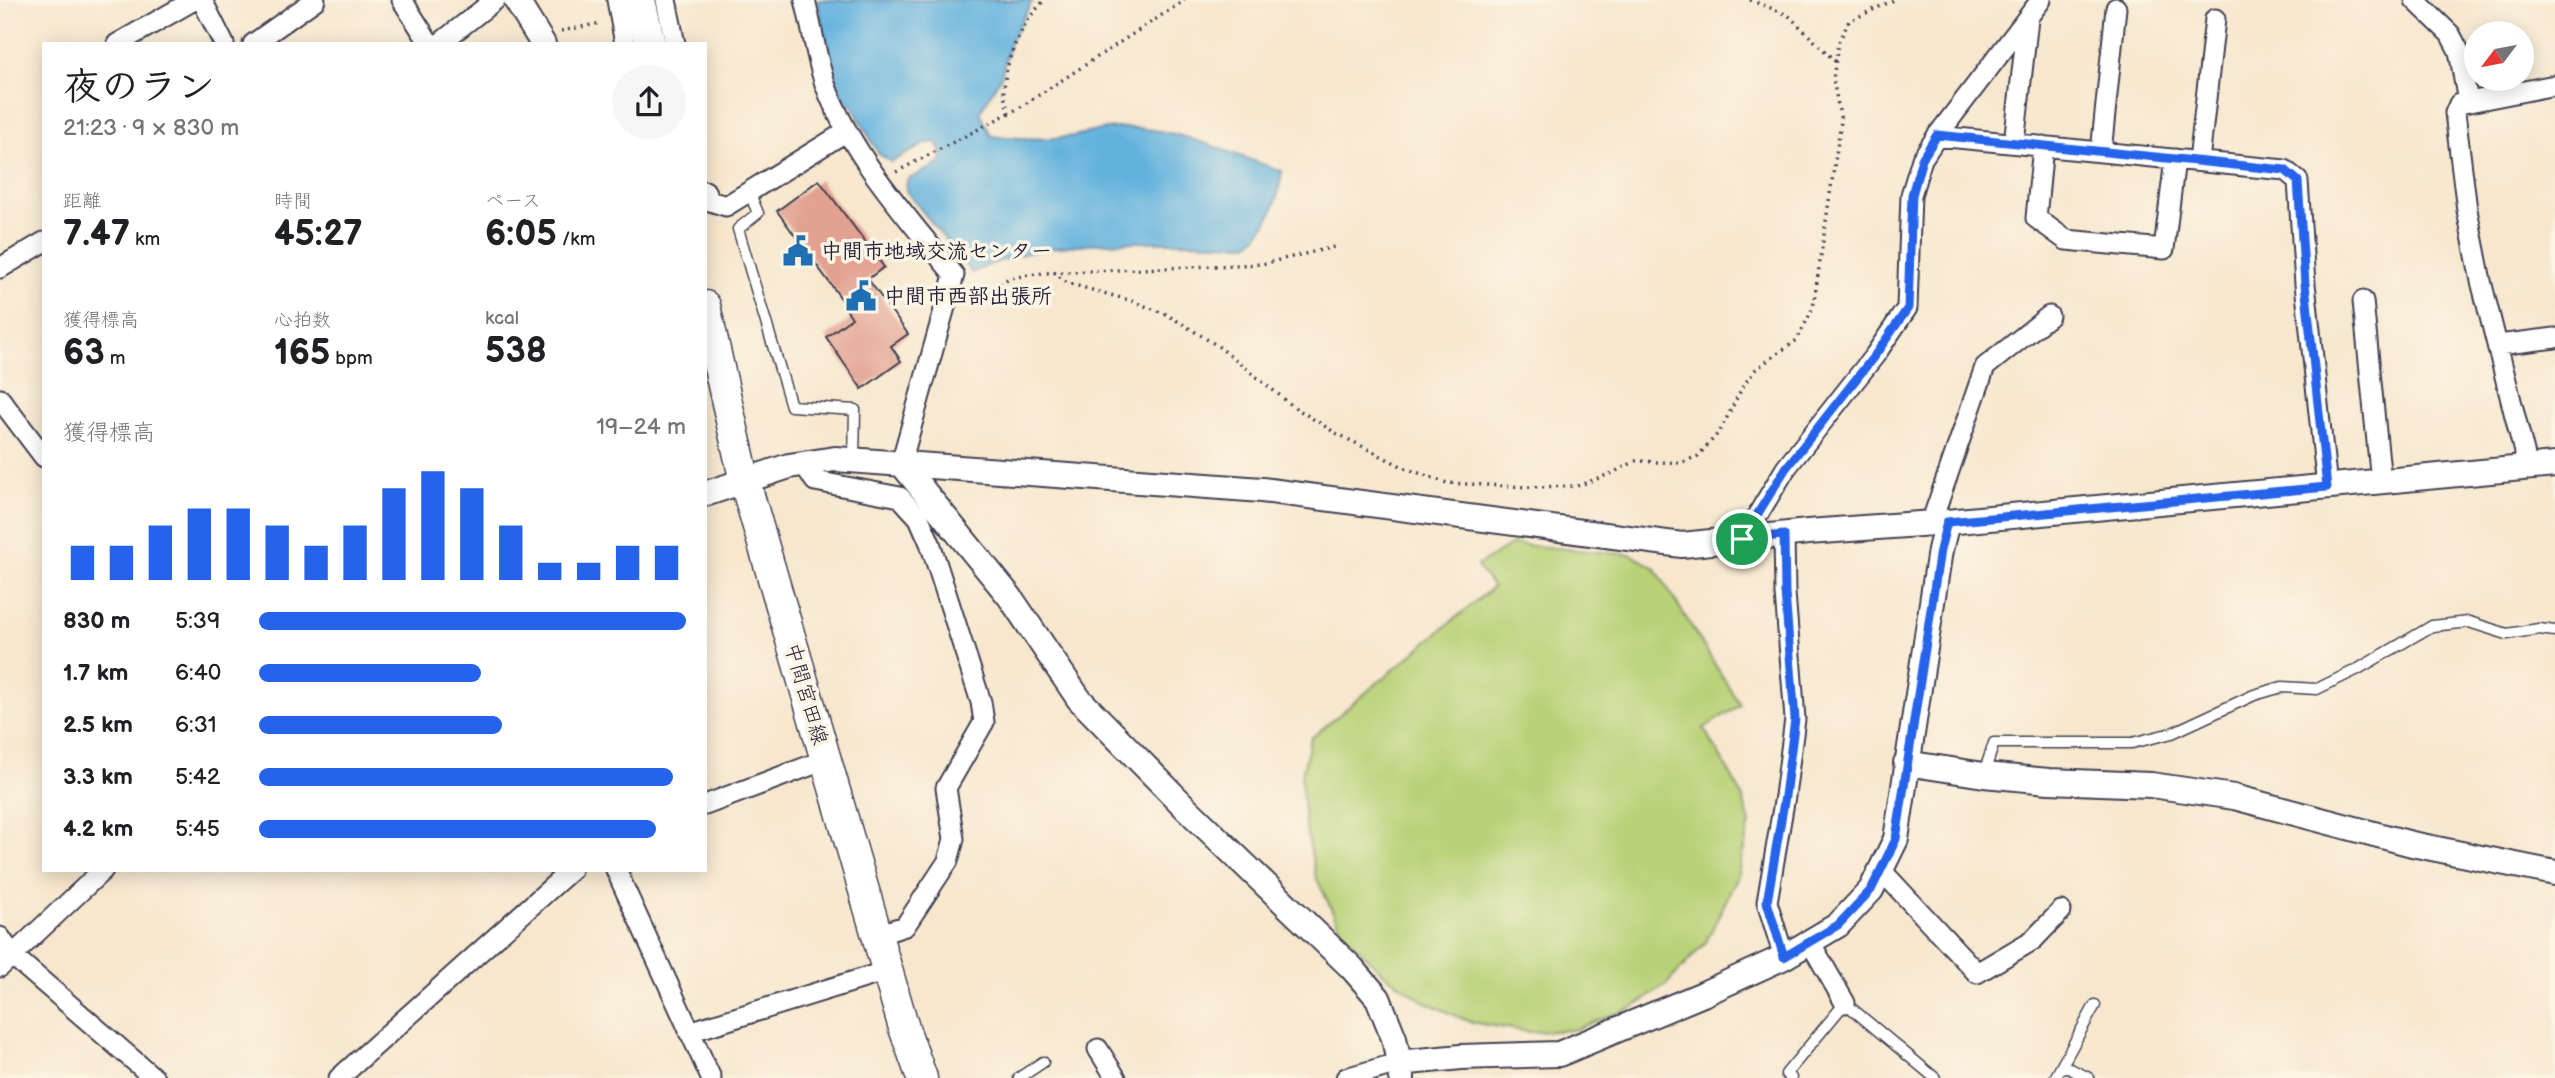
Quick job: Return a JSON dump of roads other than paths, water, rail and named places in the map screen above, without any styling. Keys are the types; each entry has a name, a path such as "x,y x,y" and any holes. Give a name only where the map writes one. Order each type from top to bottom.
{"main road":[{"path":"626,6 649,42"},
{"name":"中間宮田線","path":"707,315 745,482 887,971 922,1078"}],"street":[{"path":"120,42 194,0"},
{"path":"202,0 223,42"},
{"path":"257,42 315,0"},
{"path":"402,0 429,42"},
{"path":"442,42 495,0"},
{"path":"516,0 541,40"},
{"path":"667,0 675,42"},
{"path":"805,0 825,82 847,131 879,182 954,275 901,463"},
{"path":"1742,539 1786,468 1875,355 1908,308 1912,195 1922,159 1937,135 2041,0"},
{"path":"2415,0 2450,34 2459,51 2468,102"},
{"path":"625,42 626,6"},
{"path":"2101,152 2116,8"},
{"path":"2014,143 2028,18"},
{"path":"2199,161 2215,19"},
{"path":"2528,468 2481,281 2467,210 2455,113 2459,104 2555,85"},
{"path":"707,195 710,201 726,206 847,131"},
{"path":"1937,135 2285,170 2298,181 2305,284 2327,487"},
{"path":"2043,146 2036,218 2066,240 2164,249 2175,159"},
{"path":"0,268 42,243"},
{"path":"2363,301 2381,482"},
{"path":"1346,1078 1461,1057 1559,1054 1784,957 1838,925 1871,890 1896,839 1940,550 1939,523 1985,367 2049,316"},
{"path":"2498,345 2555,338"},
{"path":"0,399 42,454"},
{"path":"707,493 789,466 835,459 854,460 1262,490 1682,545 2555,465"},
{"path":"901,463 1010,597 1079,699 1187,809 1352,968 1378,998 1394,1038 1400,1070"},
{"path":"804,464 815,481 900,497 919,518 930,543 983,712 984,722 946,788 954,839 948,861 905,926 877,935"},
{"path":"1784,535 1785,593 1795,719 1767,902 1784,957"},
{"path":"707,804 825,760"},
{"path":"1906,763 1984,775 2049,781 2151,785 2234,797 2412,844 2555,873"},
{"path":"1881,870 1977,973 2033,940 2061,911"},
{"path":"6,962 101,872"},
{"path":"340,1078 569,872"},
{"path":"616,872 711,1078"},
{"path":"0,937 6,962 154,1078"},
{"path":"1810,942 1845,1003"},
{"path":"689,1032 887,971"},
{"path":"1098,1049 1116,1078"}],"lane":[{"path":"749,192 758,213 738,229 791,407 855,410 854,460"},
{"path":"1984,775 1994,743 2132,743 2172,733 2253,695 2282,687 2317,689 2358,669 2432,626 2469,622 2507,634 2539,629 2555,631"},
{"path":"1791,1078 1786,1074 1845,1003 1935,1078"},
{"path":"2055,1078 2095,1005"},
{"path":"1019,1078 1043,1062"},
{"path":"2062,1065 2089,1078"}],"water":[{"path":"817,0 1033,0 1010,42 1001,76 980,112 991,136 1058,138 1109,129 1137,128 1200,142 1282,171 1276,202 1268,220 1249,244 1145,242 1071,246 1035,251 1002,260 972,273 906,191 907,180 939,164 943,156 937,142 927,143 891,162 878,153 852,105 843,102 823,55 827,44"}],"place":[{"name":"中間市地域交流センター","path":"798,251"},
{"name":"中間市西部出張所","path":"861,296"}]}
